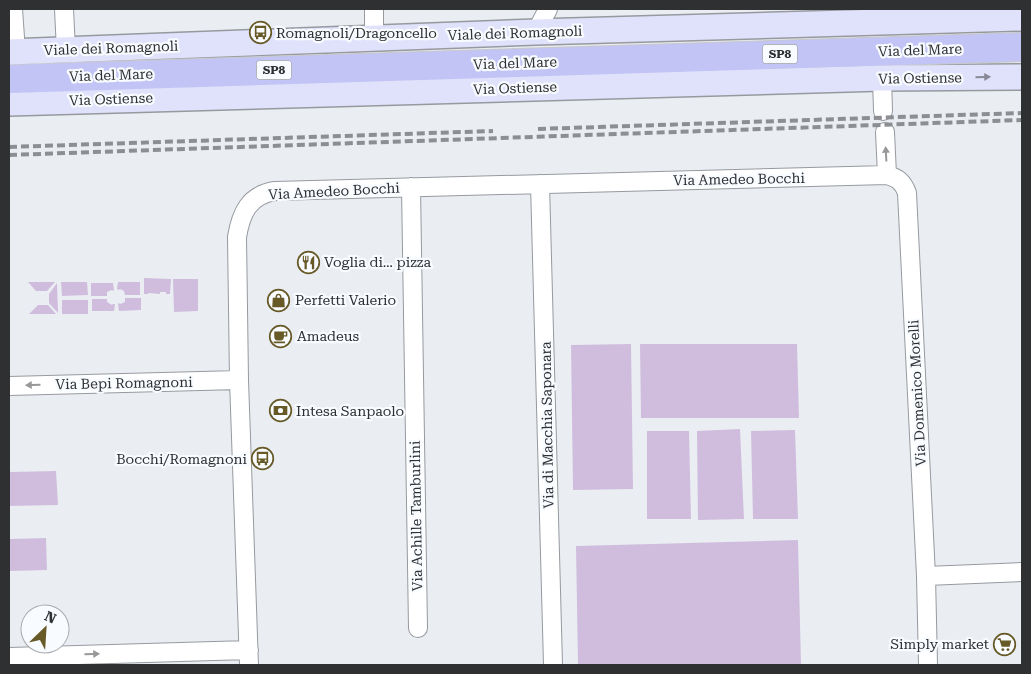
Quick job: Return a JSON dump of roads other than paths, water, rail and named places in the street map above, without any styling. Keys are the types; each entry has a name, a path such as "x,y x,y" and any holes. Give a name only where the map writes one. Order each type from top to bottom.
{"main road":[{"name":"Viale dei Romagnoli","path":"13,52 536,32 1022,18"},
{"name":"Via del Mare","path":"9,78 1022,47"},
{"name":"Via Ostiense","path":"9,102 882,78 1022,77"}],"street":[{"path":"13,9 13,52"},
{"path":"64,9 66,50"},
{"path":"374,9 374,38"},
{"path":"536,32 548,9"},
{"path":"882,78 883,111"},
{"path":"885,132 887,175"},
{"name":"Via Amedeo Bocchi","path":"249,658 239,380 237,237 242,216 251,202 263,194 275,191 887,175"},
{"name":"Via Domenico Morelli","path":"887,175 900,180 905,186 906,193 926,576 928,665"},
{"name":"Via di Macchia Saponara","path":"540,184 553,665"},
{"name":"Via Achille Tamburlini","path":"411,187 418,628"},
{"name":"Via Bepi Romagnoni","path":"9,386 239,380"},
{"path":"926,576 1022,572"},
{"path":"9,657 249,658"}],"railway":[{"path":"538,129 1022,113"},
{"path":"9,155 1022,120"},
{"path":"9,147 493,131"}],"place":[{"name":"Romagnoli/Dragoncello","path":"260,33"},
{"name":"Voglia di… pizza","path":"308,262"},
{"name":"Perfetti Valerio","path":"279,300"},
{"name":"Amadeus","path":"281,336"},
{"name":"Intesa Sanpaolo","path":"280,411"},
{"name":"Bocchi/Romagnoni","path":"263,459"},
{"name":"Simply market","path":"1005,644"}]}
